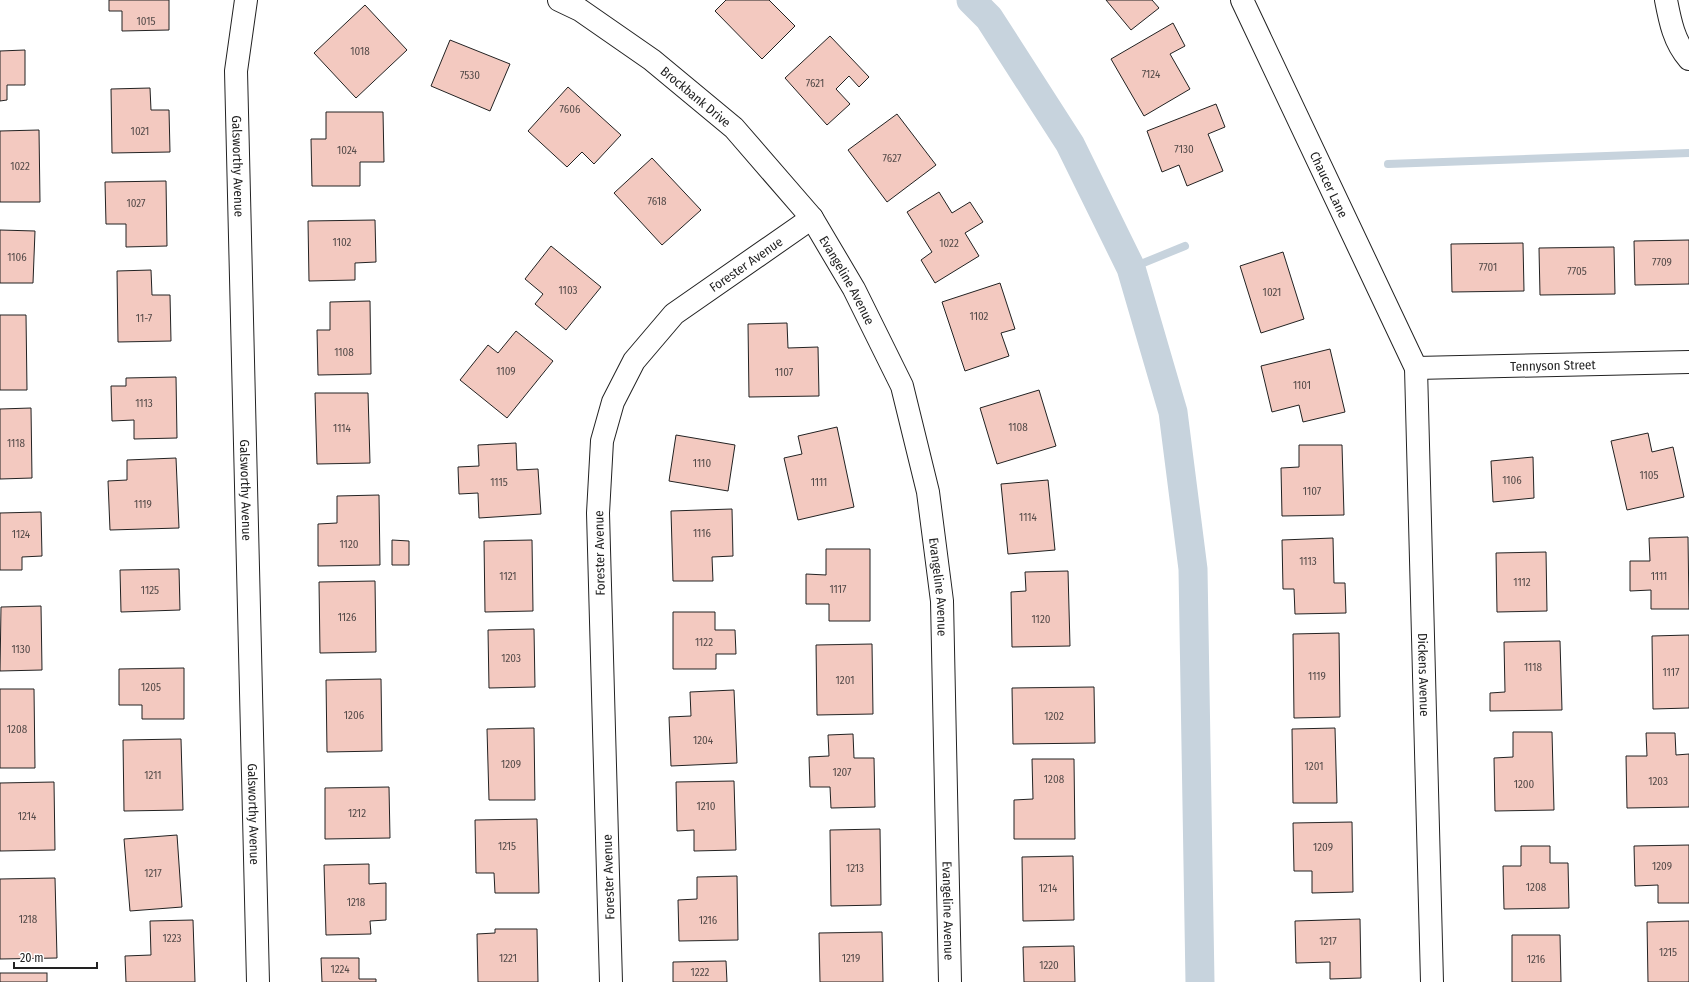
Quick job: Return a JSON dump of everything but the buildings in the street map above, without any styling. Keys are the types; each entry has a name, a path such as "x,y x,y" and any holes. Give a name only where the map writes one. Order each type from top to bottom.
{"street":[{"name":"Galsworthy Avenue","path":"246,0 236,71 258,982"},
{"name":"Brockbank Drive","path":"559,0 580,10 652,60 734,128 812,218"},
{"name":"Chaucer Lane","path":"1242,0 1416,368"},
{"path":"1666,0 1673,32 1682,51 1689,59"},
{"name":"Forester Avenue","path":"611,982 598,513 602,441 613,402 634,361 674,314 812,218"},
{"name":"Evangeline Avenue","path":"812,218 854,289 902,386 928,492 942,601 950,982"},
{"name":"Tennyson Street","path":"1416,368 1689,362"},
{"name":"Dickens Avenue","path":"1416,368 1432,982"}],"waterway":[{"path":"971,0 989,18 1070,144 1131,268 1173,412 1193,569 1200,982"},
{"path":"1388,164 1689,153"},
{"path":"1131,268 1185,246"}]}
